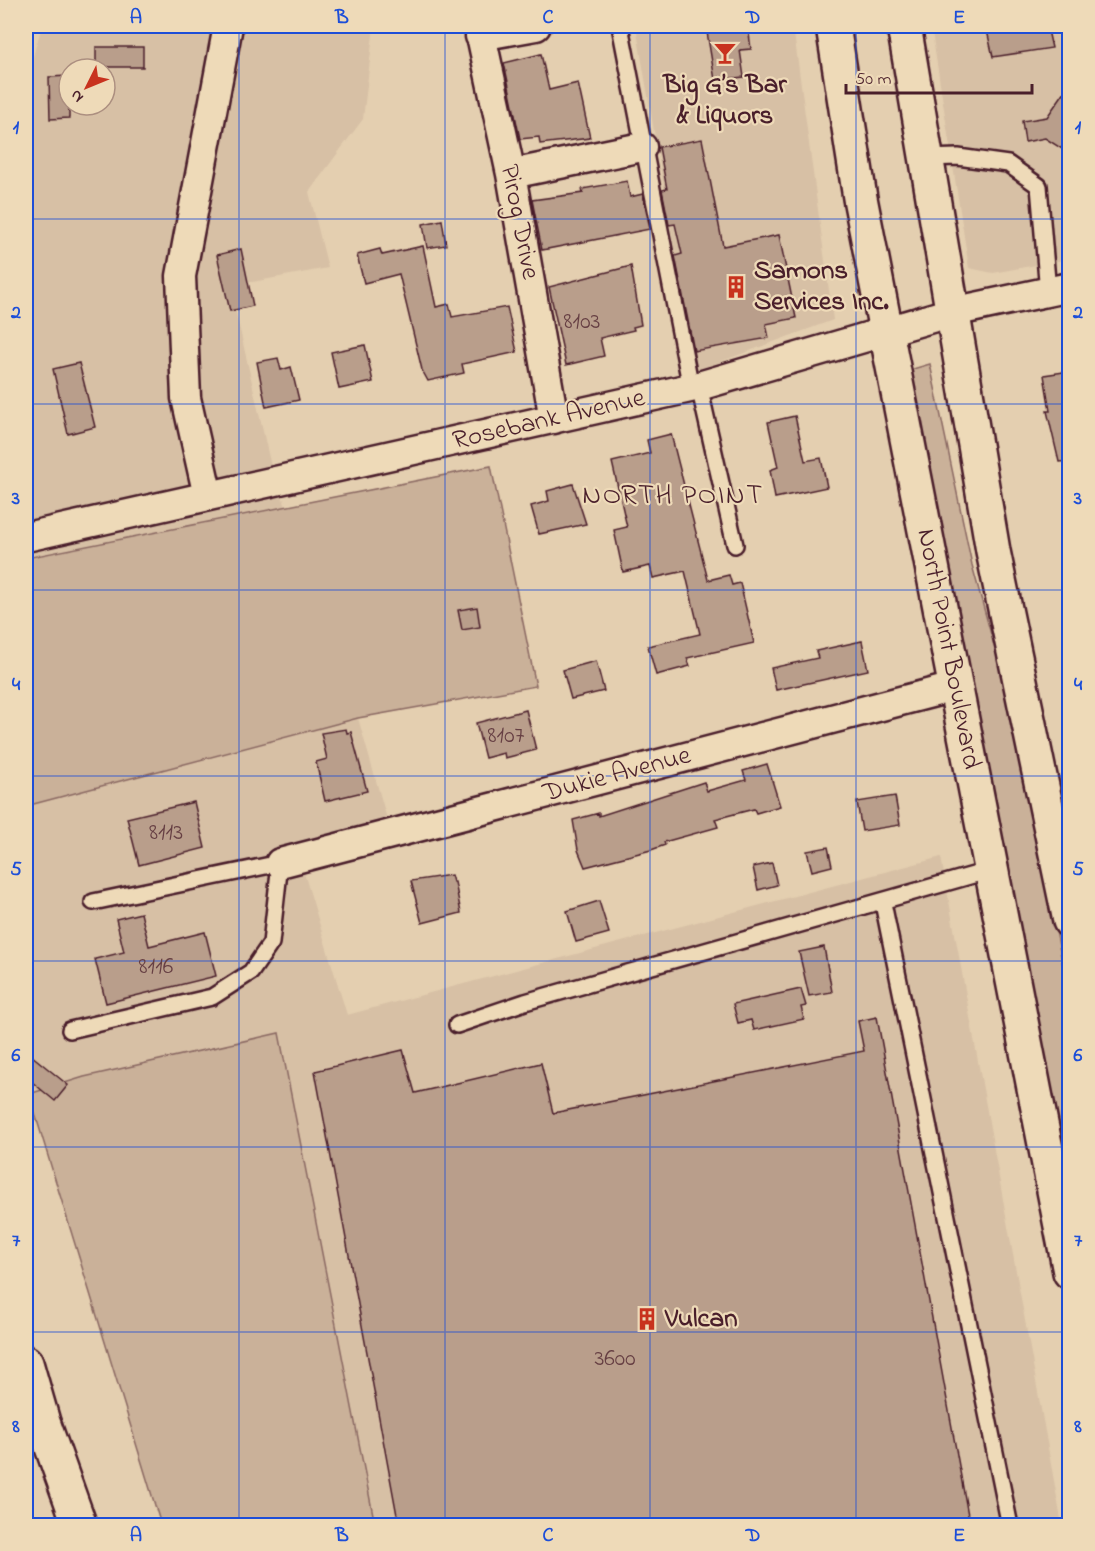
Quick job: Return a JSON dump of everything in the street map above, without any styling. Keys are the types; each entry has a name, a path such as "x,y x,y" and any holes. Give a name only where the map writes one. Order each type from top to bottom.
{"main road":[{"name":"North Point Boulevard","path":"833,26 860,198 1070,1272"},
{"path":"904,26 993,551 1061,839 1070,921"},
{"path":"26,1363 43,1422 80,1526"},
{"path":"26,1438 58,1526"}],"street":[{"path":"208,496 186,398 181,276 228,26"},
{"path":"479,31 536,26"},
{"name":"Pirog Drive","path":"479,31 511,174 554,419"},
{"path":"511,174 642,147"},
{"name":"Rosebank Avenue","path":"26,537 695,387 952,312 1059,289"},
{"name":"Dukie Avenue","path":"280,863 954,687"}],"lane":[{"path":"620,26 642,147 695,387 735,545"},
{"path":"925,158 958,157 1008,164 1039,186 1059,289"},
{"path":"70,1030 212,997 251,972 271,943 280,863 93,902"},
{"path":"457,1025 525,1002 883,903 991,870"},
{"path":"883,903 1010,1526"}],"shaded area":[{"path":"42,26 374,26 363,119 309,192 328,268 230,286 270,462 286,507 26,558 26,80"},
{"path":"636,26 793,26 833,320 695,371"},
{"path":"931,26 1069,26 1069,259 993,273 969,268"},
{"path":"930,364 972,565 1015,722 1069,997 1069,1193 906,371"},
{"path":"491,466 536,686 358,718 26,806 26,558"},
{"path":"358,718 387,819 295,843 347,1015 941,857 1062,1525 375,1525 279,1034 29,1094 26,1073 26,806"},
{"path":"279,1033 375,1525 161,1525 29,1094 84,1077"}],"building":[{"name":"Big G’s Bar & Liquors","path":"706,26 748,26 751,49 740,50 744,77 715,80"},
{"path":"986,26 1047,26 1052,48 993,57"},
{"path":"96,47 143,47 143,67 117,67 117,57 96,57"},
{"path":"541,54 549,90 578,83 590,138 540,144 539,137 520,139 504,63"},
{"path":"49,77 57,77 57,117 69,118 50,119"},
{"path":"1070,84 1070,154 1045,138 1025,142 1022,121 1047,117"},
{"name":"Samons Services Inc.","path":"702,139 723,246 779,235 796,318 766,324 769,338 694,351 675,256 682,254 675,224 669,225 662,190 667,189 659,147"},
{"path":"627,181 630,197 643,194 650,229 542,250 532,200 583,193 582,189"},
{"path":"442,220 446,245 427,248 423,224"},
{"path":"423,246 436,307 449,304 452,317 507,307 517,352 462,364 464,373 428,381 422,370 399,274 364,283 357,255 380,249 382,255"},
{"path":"241,249 253,306 230,311 217,255"},
{"path":"631,266 641,325 633,327 634,330 600,338 604,356 566,365 549,287"},
{"path":"365,345 373,382 339,389 331,352"},
{"path":"278,358 281,370 291,367 299,400 266,407 257,362"},
{"path":"79,363 95,427 68,434 53,369"},
{"path":"1070,371 1070,461 1059,462 1047,411 1050,411 1044,375"},
{"path":"795,416 805,461 821,458 827,487 775,498 770,470 778,467 768,422"},
{"path":"671,434 708,580 729,575 732,585 740,583 754,643 687,658 690,666 656,675 648,646 700,634 685,571 653,578 650,566 623,572 614,530 627,527 612,462 650,453 647,440"},
{"path":"573,484 586,524 539,534 531,506 549,501 547,491"},
{"path":"477,607 480,627 462,630 458,610"},
{"path":"862,641 868,670 776,690 771,668 818,658 816,651"},
{"path":"596,661 604,691 571,699 563,670"},
{"path":"526,710 536,750 505,758 504,753 485,758 476,723"},
{"path":"346,729 347,733 351,732 367,791 325,801 316,762 327,759 321,733"},
{"path":"767,764 780,806 756,813 754,809 715,819 718,827 664,842 665,845 651,850 585,867 578,850 573,820 599,813 599,816 704,782 707,791 746,780 743,771"},
{"path":"895,796 900,825 862,831 857,802"},
{"path":"194,802 205,848 139,865 127,818"},
{"path":"828,847 832,866 812,871 807,851"},
{"path":"772,863 777,885 758,890 753,867"},
{"path":"451,875 455,882 461,913 422,923 411,881"},
{"path":"599,901 609,933 576,942 567,911"},
{"path":"141,913 149,946 205,932 216,976 106,1003 95,959 124,952 116,919"},
{"path":"824,947 832,992 809,996 799,952"},
{"path":"801,989 806,1006 801,1007 804,1019 754,1030 751,1020 738,1023 733,1004"},
{"name":"Vulcan","path":"877,1017 970,1526 399,1526 315,1071 403,1050 415,1093 541,1063 553,1113 864,1051 858,1021"},
{"path":"26,1051 68,1085 55,1101 26,1077"}],"place":[{"name":"Big G’s Bar & Liquors","path":"725,53"},
{"name":"Samons Services Inc.","path":"736,287"},
{"name":"Vulcan","path":"647,1319"}],"district":[{"name":"NORTH POINT","path":"673,496"}]}
